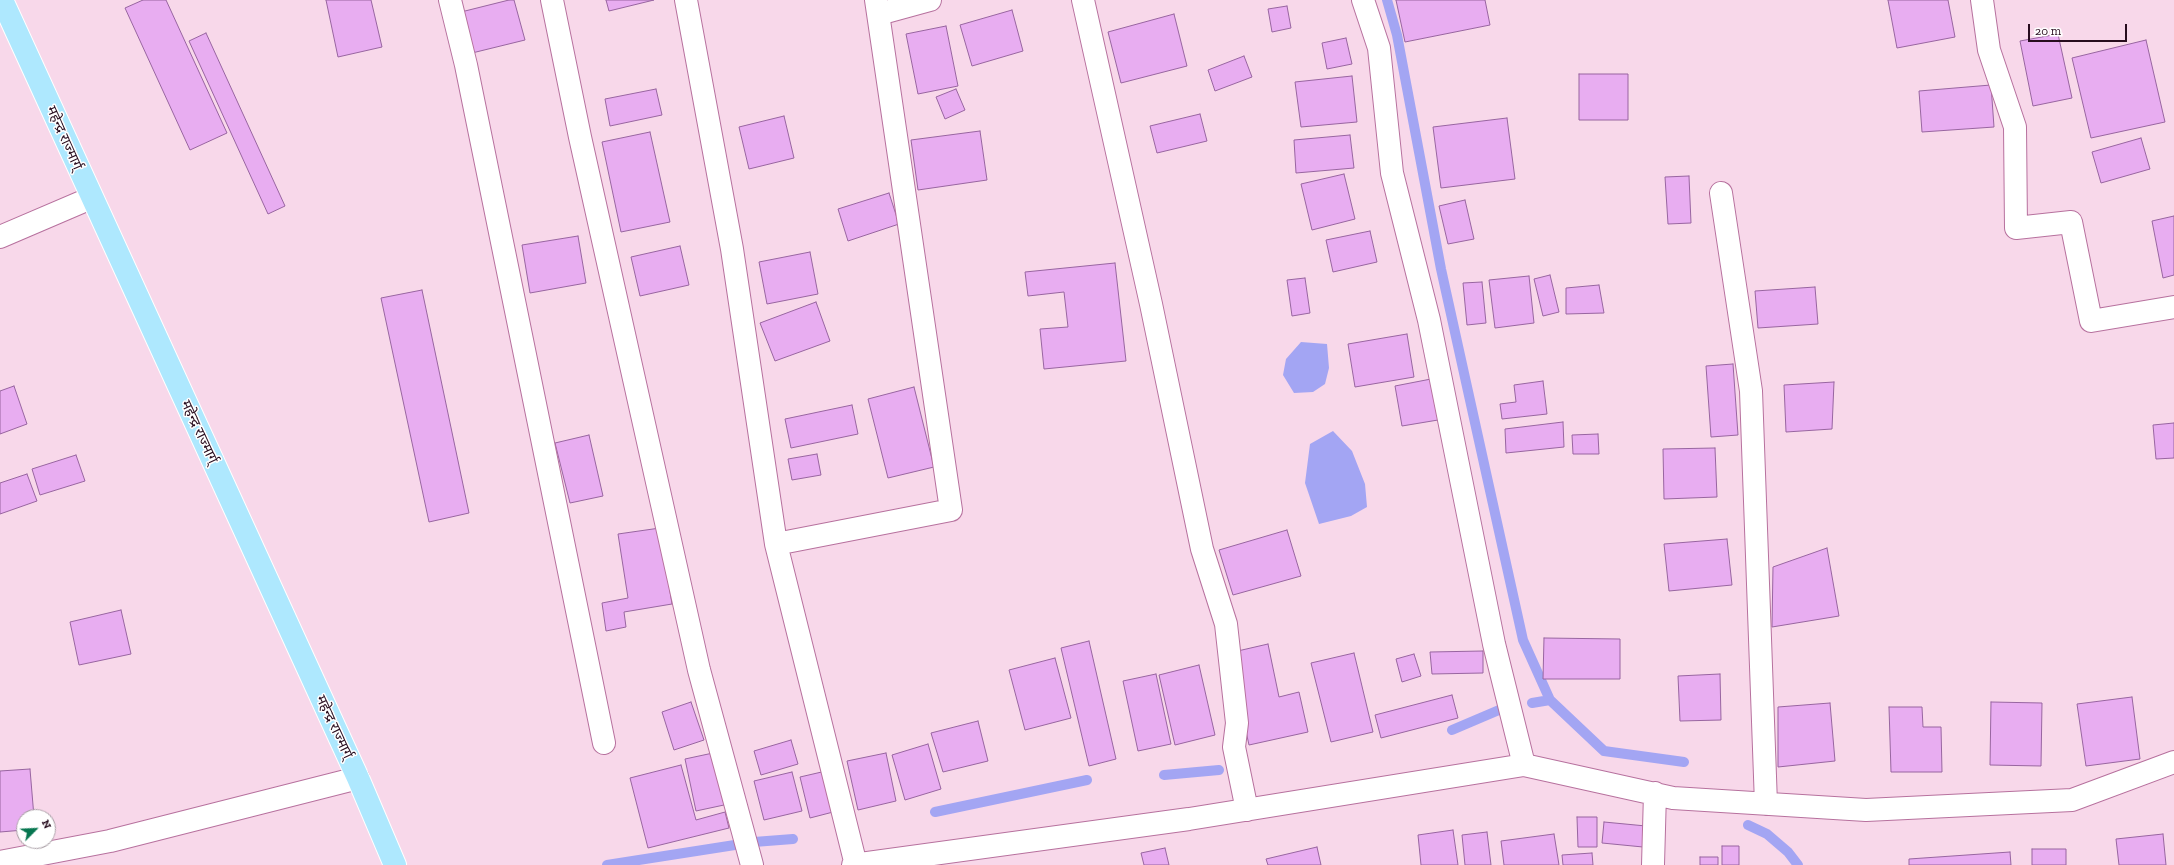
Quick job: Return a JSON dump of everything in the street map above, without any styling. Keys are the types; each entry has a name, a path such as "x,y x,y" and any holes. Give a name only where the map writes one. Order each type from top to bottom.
{"highway":[{"name":"महेन्द्र राज्मार्ग्","path":"2,0 91,198 358,778 395,865"}],"street":[{"path":"450,0 466,65 604,743"},
{"path":"552,0 580,137 699,670 752,865"},
{"path":"686,0 732,249 776,544 854,865 1247,810 1524,765 1673,798 1866,810 2072,800 2174,762"},
{"path":"776,544 951,510 878,7 930,0"},
{"path":"1083,0 1151,304 1202,549 1226,624 1237,723 1234,747 1247,810"},
{"path":"1362,0 1379,48 1392,172 1429,320 1494,644 1524,765"},
{"path":"1982,0 1990,50 2015,127 2016,228 2071,222 2091,321 2174,307"},
{"path":"1721,193 1751,391 1766,804"},
{"path":"0,237 91,198"},
{"path":"0,862 110,841 358,778"},
{"path":"1653,865 1655,793"}],"water":[{"path":"1301,342 1327,344 1329,368 1325,384 1313,392 1294,393 1283,375 1286,359"},
{"path":"1333,431 1352,451 1365,484 1367,507 1351,516 1319,524 1305,483 1310,444"}],"building":[{"path":"143,0 166,0 227,133 190,150 125,8"},
{"path":"326,0 371,0 382,47 338,57"},
{"path":"514,0 525,40 472,53 461,12"},
{"path":"606,0 654,0 609,11"},
{"path":"1396,0 1485,0 1490,25 1405,42"},
{"path":"1888,0 1948,0 1955,37 1897,48"},
{"path":"1287,6 1291,28 1272,32 1268,9"},
{"path":"1012,10 1023,51 972,66 960,25"},
{"path":"1174,14 1187,66 1121,83 1108,32"},
{"path":"946,26 958,86 918,94 906,34"},
{"path":"206,33 285,206 268,214 189,41"},
{"path":"2058,34 2072,98 2033,106 2020,41"},
{"path":"1346,38 1352,64 1327,69 1322,43"},
{"path":"2146,40 2165,122 2091,138 2072,58"},
{"path":"1244,56 1252,77 1215,91 1208,70"},
{"path":"1579,74 1628,74 1628,120 1579,120"},
{"path":"1352,76 1357,122 1301,127 1295,82"},
{"path":"1991,85 1994,127 1922,132 1919,91"},
{"path":"656,89 662,115 610,126 605,99"},
{"path":"956,89 965,110 945,119 936,97"},
{"path":"1200,114 1207,141 1157,153 1150,126"},
{"path":"784,116 794,158 749,169 739,127"},
{"path":"1507,118 1515,179 1441,188 1433,127"},
{"path":"980,131 987,180 918,190 911,140"},
{"path":"650,132 670,222 621,232 602,142"},
{"path":"1350,135 1354,168 1296,173 1294,140"},
{"path":"2141,138 2150,169 2101,183 2092,152"},
{"path":"1344,174 1355,219 1312,230 1301,184"},
{"path":"1689,176 1691,223 1668,224 1665,177"},
{"path":"889,193 899,224 848,241 838,209"},
{"path":"1465,200 1474,239 1448,244 1439,206"},
{"path":"2174,216 2174,275 2163,278 2152,221"},
{"path":"1370,231 1377,262 1333,272 1326,240"},
{"path":"578,236 586,283 530,293 522,245"},
{"path":"680,246 689,285 640,296 631,257"},
{"path":"810,252 818,294 767,304 759,262"},
{"path":"1115,263 1126,361 1044,369 1040,329 1068,327 1064,292 1028,296 1025,272"},
{"path":"1550,275 1559,312 1543,316 1534,279"},
{"path":"1529,276 1534,323 1495,328 1489,280"},
{"path":"1305,278 1310,313 1292,316 1287,280"},
{"path":"1482,282 1486,323 1467,325 1463,283"},
{"path":"1599,285 1604,313 1566,314 1566,288"},
{"path":"1815,287 1818,324 1758,328 1755,291"},
{"path":"422,290 469,513 429,522 381,298"},
{"path":"816,302 830,341 775,361 760,323"},
{"path":"1407,334 1414,377 1355,387 1348,344"},
{"path":"1733,364 1738,435 1711,437 1706,366"},
{"path":"1431,379 1438,420 1402,426 1395,386"},
{"path":"1543,381 1547,414 1502,419 1500,404 1516,402 1514,385"},
{"path":"1834,382 1832,429 1786,432 1784,385"},
{"path":"14,386 27,424 0,434 0,391"},
{"path":"914,387 934,467 888,478 868,399"},
{"path":"852,405 858,434 791,448 785,419"},
{"path":"1563,422 1564,447 1506,453 1505,429"},
{"path":"2174,423 2174,458 2156,459 2153,425"},
{"path":"1598,434 1599,454 1573,454 1572,435"},
{"path":"589,435 603,496 570,503 555,443"},
{"path":"1715,448 1717,497 1664,499 1663,449"},
{"path":"817,454 821,475 792,480 788,459"},
{"path":"76,455 85,481 40,495 32,469"},
{"path":"27,474 37,501 0,514 0,483"},
{"path":"660,528 672,604 624,612 626,627 606,631 602,603 628,598 618,534"},
{"path":"1287,530 1301,576 1233,595 1219,550"},
{"path":"1727,539 1732,585 1669,591 1664,544"},
{"path":"1827,548 1839,616 1772,627 1773,567"},
{"path":"121,610 131,654 79,665 70,622"},
{"path":"1544,638 1620,639 1620,679 1543,679"},
{"path":"1089,641 1116,759 1089,766 1061,648"},
{"path":"1268,644 1279,697 1299,692 1308,732 1249,745 1229,653"},
{"path":"1483,651 1483,673 1432,674 1430,652"},
{"path":"1354,653 1373,732 1331,742 1311,663"},
{"path":"1414,654 1421,676 1402,682 1396,659"},
{"path":"1055,658 1071,718 1025,730 1009,670"},
{"path":"1199,665 1215,735 1175,745 1159,675"},
{"path":"1156,674 1171,744 1138,751 1123,681"},
{"path":"1720,674 1721,720 1680,721 1678,676"},
{"path":"1452,695 1458,718 1381,738 1375,715"},
{"path":"2132,697 2140,759 2086,766 2077,704"},
{"path":"691,702 704,740 674,750 662,712"},
{"path":"1991,702 2042,703 2041,766 1990,765"},
{"path":"1830,703 1835,761 1778,767 1778,707"},
{"path":"1889,707 1922,707 1923,727 1941,727 1942,772 1891,772"},
{"path":"978,721 988,761 943,772 931,733"},
{"path":"791,740 798,764 761,775 754,751"},
{"path":"928,744 941,789 905,800 892,755"},
{"path":"713,753 724,805 696,811 685,759"},
{"path":"886,753 896,801 858,810 847,761"},
{"path":"681,765 696,820 725,812 729,828 648,848 630,778"},
{"path":"30,769 33,809 16,809 16,831 0,832 0,771"},
{"path":"826,771 837,811 810,818 800,777"},
{"path":"792,772 802,811 764,820 754,781"},
{"path":"1577,817 1597,817 1597,847 1578,847"},
{"path":"1604,822 1646,826 1643,847 1602,843"},
{"path":"1453,830 1458,865 1421,865 1418,835"},
{"path":"1487,832 1491,865 1465,865 1462,835"},
{"path":"1554,834 1559,865 1504,865 1501,841"},
{"path":"2163,834 2166,865 2119,865 2116,839"},
{"path":"1722,846 1739,846 1739,865 1722,865"},
{"path":"1317,847 1321,865 1268,865 1266,859"},
{"path":"1165,848 1169,865 1144,865 1141,853"},
{"path":"2032,849 2066,849 2066,865 2032,865"},
{"path":"2010,852 2011,865 1909,865 1909,859"},
{"path":"1592,853 1593,865 1563,865 1562,855"},
{"path":"1700,857 1718,857 1718,865 1700,865"}],"waterway":[{"path":"1387,0 1397,35 1441,269 1523,640 1550,700 1604,751 1684,762"},
{"path":"1532,703 1550,700"},
{"path":"1452,730 1499,710"},
{"path":"1164,775 1219,770"},
{"path":"935,812 1087,780"},
{"path":"1748,825 1767,834 1788,852 1798,865"},
{"path":"607,865 754,842 793,839"}]}
